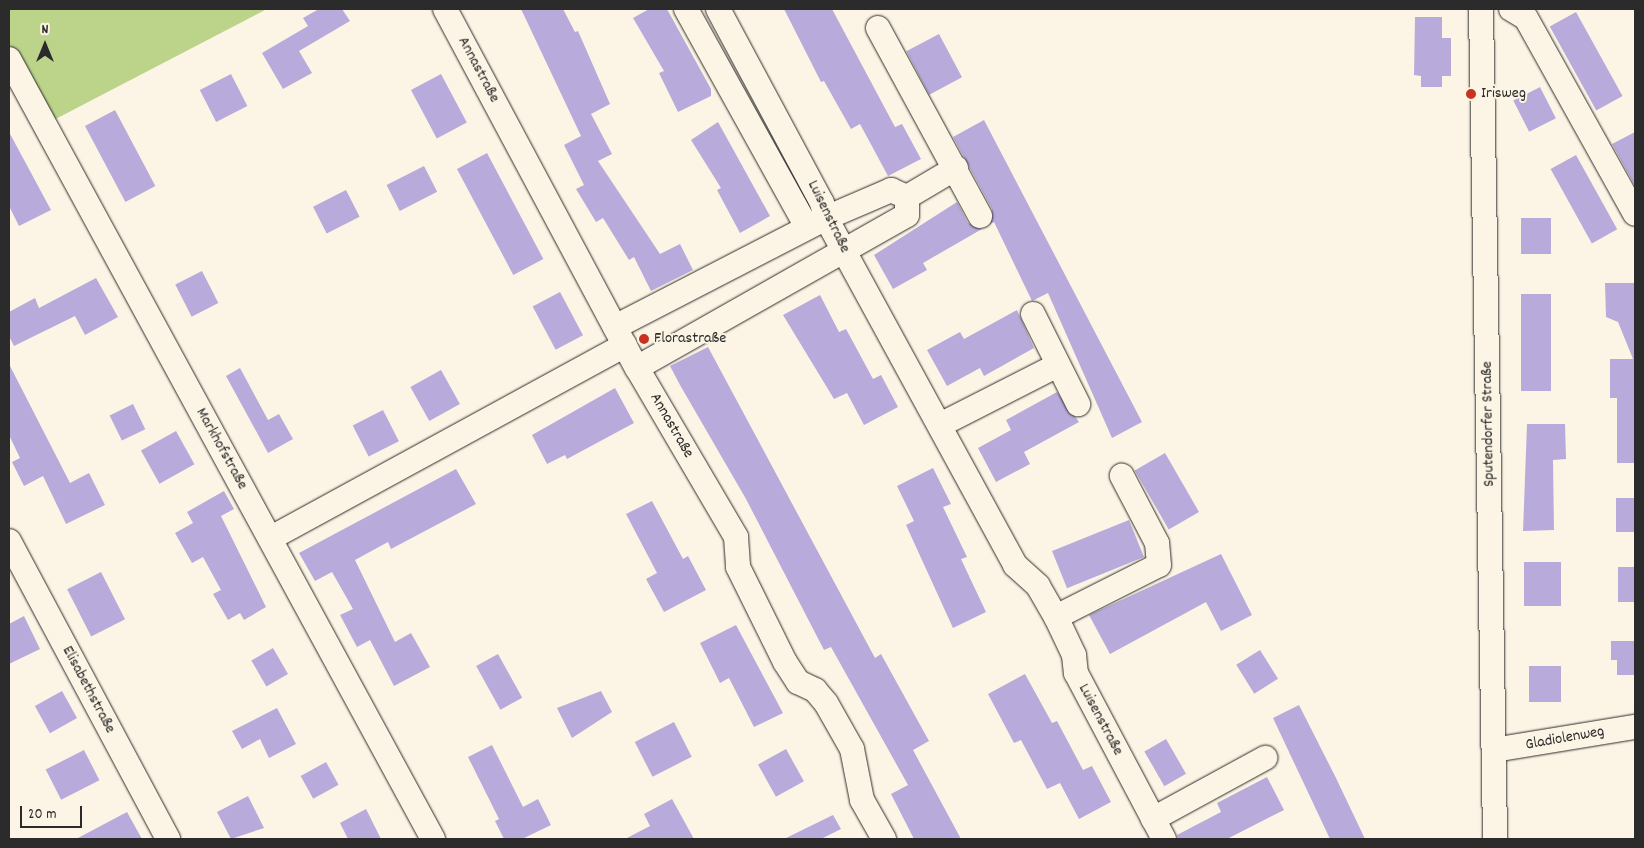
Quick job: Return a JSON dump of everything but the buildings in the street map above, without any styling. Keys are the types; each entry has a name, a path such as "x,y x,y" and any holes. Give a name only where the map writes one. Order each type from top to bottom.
{"street":[{"name":"Annastraße","path":"445,9 637,368 736,537 738,567 785,662 798,682 815,690 826,704 852,749 862,800 884,839"},
{"name":"Luisenstraße","path":"686,9 816,223 844,252 1015,565 1038,586 1056,617 1074,655 1076,673 1158,829 1266,758"},
{"name":"Luisenstraße","path":"718,9 822,203 816,223"},
{"name":"Sputendorfer Straße","path":"1481,9 1495,839"},
{"path":"1511,9 1526,18 1635,214"},
{"path":"878,28 956,168 980,216"},
{"name":"Markhofstraße","path":"9,59 433,839"},
{"path":"907,197 956,168"},
{"path":"271,538 816,223 891,190 907,197"},
{"path":"637,368 907,215 907,197"},
{"path":"1033,314 1078,404"},
{"path":"940,425 1058,365"},
{"path":"1056,617 1160,565 1157,543 1122,476"},
{"name":"Elisabethstraße","path":"9,541 168,839"},
{"name":"Gladiolenweg","path":"1494,750 1635,727"}],"green space":[{"path":"9,9 267,9 46,124 9,52"}],"place":[{"name":"Irisweg","path":"1471,94"},
{"name":"Florastraße","path":"644,339"}]}
